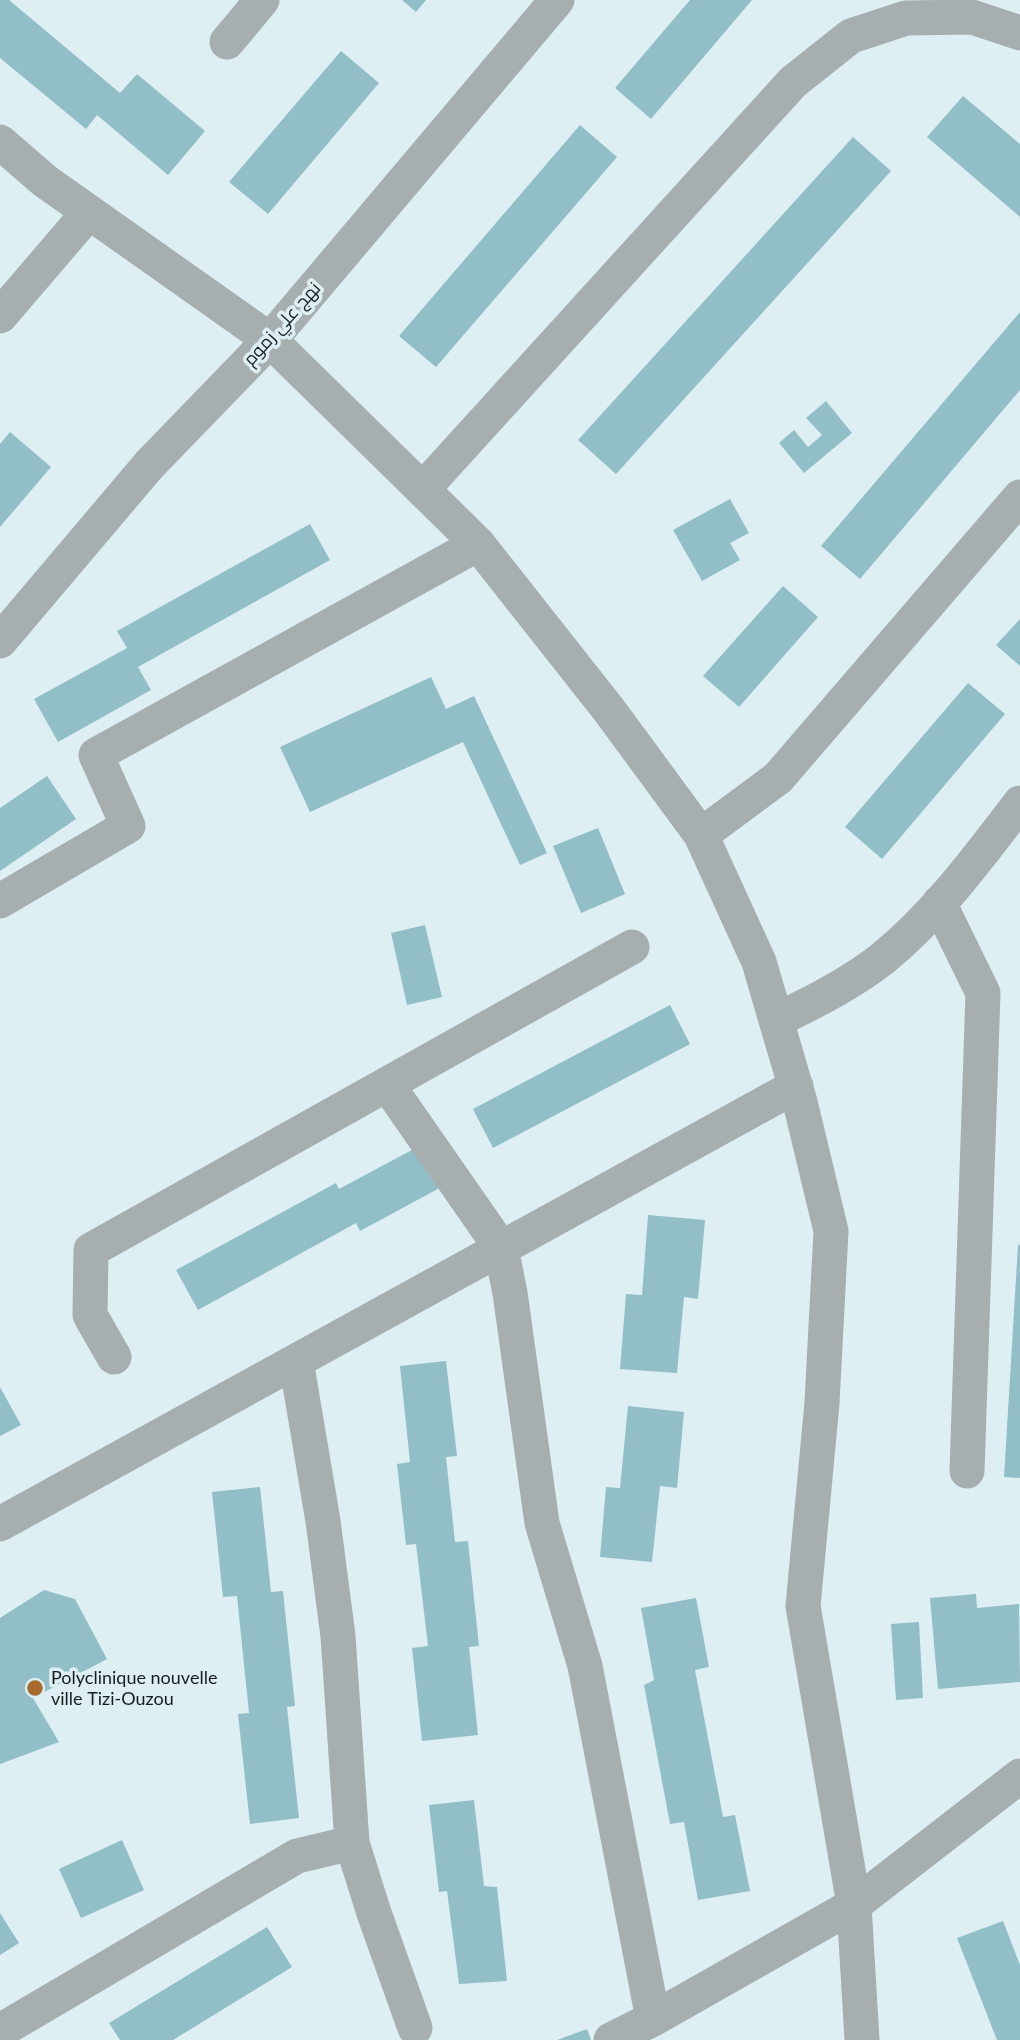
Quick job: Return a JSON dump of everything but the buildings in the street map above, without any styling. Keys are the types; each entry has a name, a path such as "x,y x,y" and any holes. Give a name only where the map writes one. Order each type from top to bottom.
{"street":[{"path":"227,41 262,0"},
{"name":"نهج علي زموم","path":"0,641 149,465 270,340 557,0"},
{"path":"423,489 793,82 851,36 905,18 972,17 1020,33"},
{"path":"0,142 45,181 270,340 478,544 609,710 701,835 759,962 796,1086 831,1231 822,1403 803,1606 854,1905 862,2040"},
{"path":"0,316 89,212"},
{"path":"701,835 778,778 1020,497"},
{"path":"0,901 128,826 96,755 478,544"},
{"path":"776,1020 823,998 882,959 953,889 1020,803"},
{"path":"939,903 983,993 967,1471"},
{"path":"114,1357 90,1315 91,1250 632,947"},
{"path":"387,1084 501,1248 510,1293 542,1523 585,1666 653,2020"},
{"path":"0,1524 796,1086"},
{"path":"296,1361 323,1521 338,1636 352,1843 415,2028"},
{"path":"611,2040 653,2020 854,1905 1020,1776"},
{"path":"0,2031 297,1856 352,1843"}],"place":[{"name":"Polyclinique nouvelle ville Tizi-Ouzou","path":"35,1688"}]}
